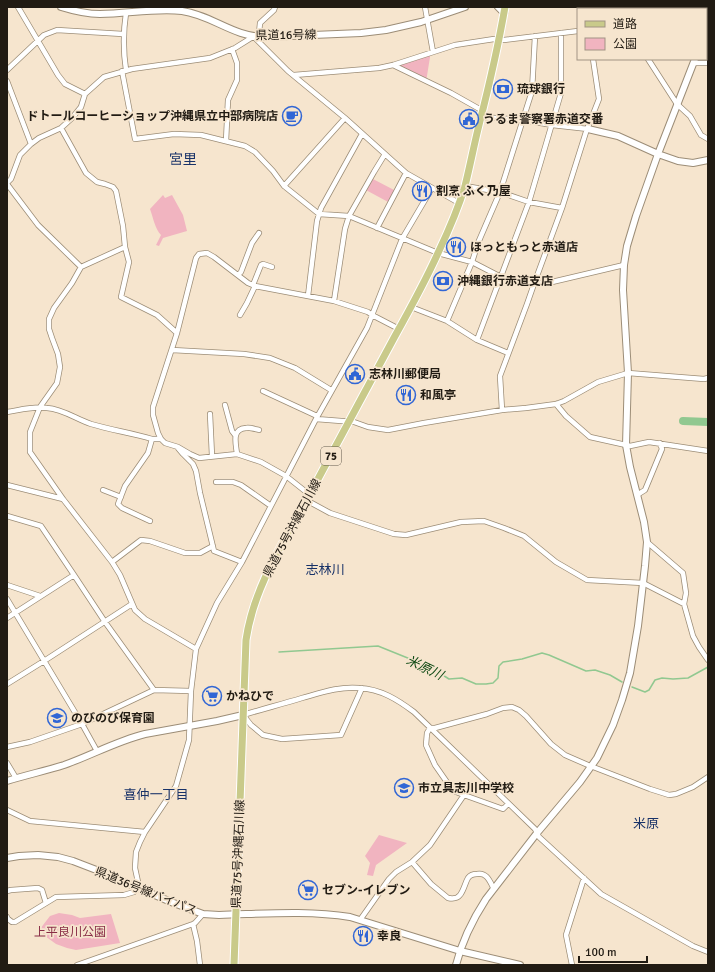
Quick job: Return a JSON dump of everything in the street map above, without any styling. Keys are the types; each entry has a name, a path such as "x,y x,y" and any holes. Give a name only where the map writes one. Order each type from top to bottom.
{"main road":[{"name":"県道75号沖縄石川線","path":"234,965 246,640 256,597 285,538 399,329 438,253 465,186 499,40 504,10"}],"street":[{"path":"18,7 65,84 85,94"},
{"name":"県道16号線","path":"61,7 84,13 99,14 126,13 142,9 182,9 202,16 242,34 254,37 361,33 397,28 465,7"},
{"path":"81,267 38,225 7,184 11,179 20,155 30,144 39,138 61,128 72,118 81,107 85,94 104,77 132,69 210,58 232,49 259,33 260,23 274,10 275,7"},
{"path":"425,7 433,52"},
{"path":"498,7 504,10"},
{"path":"126,13 123,34 124,71 135,139 174,134 201,135 245,146 255,152 273,171 284,186 319,214 349,216 438,253 472,262 500,277 534,284 552,282 624,265"},
{"path":"7,70 44,35 57,30 123,34"},
{"path":"294,75 379,68 462,43 494,39 504,40 577,31"},
{"path":"477,340 529,202 561,94 561,34"},
{"path":"447,321 500,192 523,120 532,90 535,36"},
{"path":"254,37 288,71 345,118 406,173 459,203"},
{"path":"226,141 228,100 236,80 238,63 232,49"},
{"path":"502,410 500,376 562,208 599,99 593,60"},
{"path":"649,60 677,104 690,116 701,135 708,139"},
{"path":"456,965 460,950 480,909 537,833 573,791 596,758 609,735 626,689 634,656 647,542 644,522 630,468 626,445 628,373 623,290 624,265 632,228 658,154 694,61 708,63"},
{"path":"393,65 451,93 482,114 588,129 610,134 658,154 686,163 708,160"},
{"path":"7,81 30,144"},
{"path":"284,186 345,118"},
{"path":"61,128 86,173 97,182 113,187 116,191 123,226 125,247 129,262 120,297 157,315 177,333"},
{"path":"308,296 321,208 362,134"},
{"path":"334,301 344,229 349,216 385,154"},
{"path":"377,228 406,173"},
{"path":"465,186 500,192 529,202 562,208"},
{"path":"7,917 12,922 15,922 56,897 124,895 134,892 137,888 138,882 135,868 136,852 145,832 176,786 189,740 191,691 196,649 217,603 242,562 316,417 367,328 402,239 432,188"},
{"path":"238,275 241,272 252,243 259,233"},
{"path":"125,247 81,267 72,283 54,308 49,320 49,329 58,354 60,367 57,383 40,407 30,432 30,452 63,499 112,562 135,610 145,619 196,649"},
{"path":"399,329 368,312 334,301 269,289 248,283 214,257 207,253 199,254 196,258 172,350 153,407 153,415 158,433 165,443 178,447 199,458 237,454 261,462 286,476 308,498 330,513 394,534 406,535 462,522 484,521 524,536 556,562 587,580 643,583 684,604"},
{"path":"240,315 247,303 261,265 264,264 272,267"},
{"path":"411,306 447,321 477,340 508,353"},
{"path":"172,350 244,354 270,358 294,368 331,390"},
{"path":"263,391 316,417 354,422 368,428 388,430 502,410 556,404 598,382 628,373 704,379 708,378"},
{"path":"556,404 566,416 590,437 630,446 649,442 708,451"},
{"path":"225,405 232,430 235,435 237,454"},
{"path":"7,412 40,407 48,408 59,410 92,424 152,439 161,439"},
{"path":"210,414 212,456"},
{"path":"235,435 238,431 246,428 258,430"},
{"path":"150,521 122,508 118,504 125,486 148,453 152,439"},
{"path":"637,495 645,490 662,449 660,443"},
{"path":"178,447 182,454 193,464 196,471 214,551 242,562"},
{"path":"216,482 233,482 241,485 271,506"},
{"path":"7,485 63,499"},
{"path":"103,490 121,497"},
{"path":"7,516 41,526 105,622 154,690"},
{"path":"112,562 141,540 150,541 185,553 200,553 213,546"},
{"path":"647,542 682,573 686,593 684,604 693,636 708,660"},
{"path":"7,618 74,574"},
{"path":"7,585 40,596"},
{"path":"7,599 97,751"},
{"path":"7,684 132,604"},
{"path":"7,781 65,765 97,751 145,734 243,715 325,692 348,688 362,688 377,691 384,693 414,712 535,829 539,837 601,894 693,946 708,952"},
{"path":"243,715 251,725 263,735 276,738 282,739 341,735 362,688"},
{"path":"7,747 30,742 82,724 154,690 191,691"},
{"path":"430,728 435,728 512,707 519,710 526,716 551,744 565,755 650,788 670,795 676,794 693,787 708,776"},
{"path":"430,728 427,733 426,745 435,765 451,788 464,796 503,809 508,804"},
{"path":"7,763 16,778"},
{"path":"360,920 389,879 396,872 412,862 430,845 464,796"},
{"path":"7,810 30,821 145,832"},
{"name":"県道36号線バイパス","path":"7,858 29,855 58,857 73,861 203,914 236,915 313,913 338,915 350,917 460,950 520,965"},
{"path":"412,862 431,884 448,898 456,898 461,894 468,878 474,874 484,875 489,880 494,890"},
{"path":"572,965 566,935 584,878"},
{"path":"7,891 38,888 42,890 46,904"},
{"path":"77,965 193,924 203,914"},
{"path":"193,924 200,965"}],"green space":[{"path":"431,51 426,82 393,65"},
{"path":"371,178 396,191 390,203 364,189"},
{"path":"163,195 165,198 172,195 183,215 187,231 163,238 159,246 156,245 161,235 150,209"},
{"path":"379,835 407,843 376,865 373,876 367,875 370,863 365,856"},
{"name":"上平良川公園","path":"59,913 80,918 111,914 120,943 76,950 56,944 45,936 40,929 50,916"}],"waterway":[{"path":"683,421 708,422"},
{"name":"米原川","path":"279,652 378,646 430,667 449,679 462,678 476,684 493,683 498,678 499,666 503,662 522,659 542,653 586,671 595,670 610,675 622,682"},
{"name":"米原川","path":"632,687 645,692 649,690 655,680 662,678 688,678 708,667"}],"place":[{"name":"琉球銀行","path":"503,89"},
{"name":"ドトールコーヒーショップ沖縄県立中部病院店","path":"292,116"},
{"name":"うるま警察署赤道交番","path":"469,119"},
{"name":"割烹 ふく乃屋","path":"422,191"},
{"name":"ほっともっと赤道店","path":"456,247"},
{"name":"沖縄銀行赤道支店","path":"443,281"},
{"name":"志林川郵便局","path":"355,374"},
{"name":"和風亭","path":"406,395"},
{"name":"かねひで","path":"212,696"},
{"name":"のびのび保育園","path":"57,718"},
{"name":"市立具志川中学校","path":"404,788"},
{"name":"セブン-イレブン","path":"308,890"},
{"name":"幸良","path":"363,936"}],"district":[{"name":"宮里","path":"183,159"},
{"name":"志林川","path":"325,569"},
{"name":"喜仲一丁目","path":"156,794"},
{"name":"米原","path":"646,823"}]}
